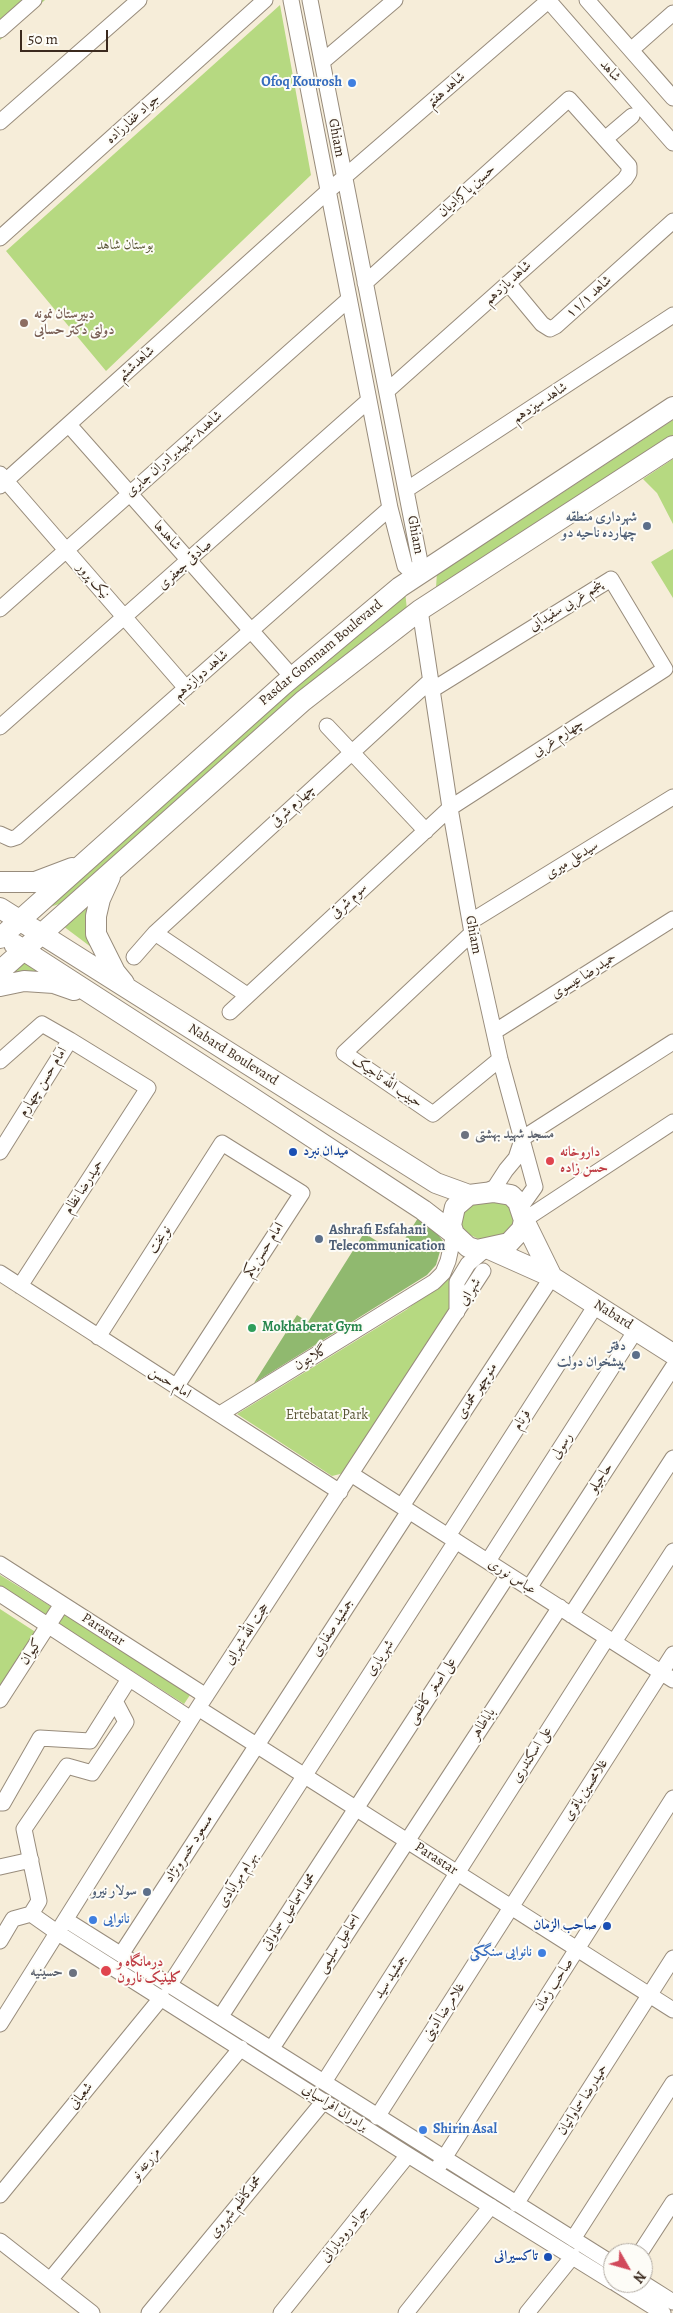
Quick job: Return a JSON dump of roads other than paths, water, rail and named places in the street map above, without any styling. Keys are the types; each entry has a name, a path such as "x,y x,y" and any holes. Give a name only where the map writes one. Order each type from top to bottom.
{"main road":[{"name":"Pasdar Gomnam Boulevard","path":"1,936 348,628 416,576 673,407"},
{"name":"Pasdar Gomnam Boulevard","path":"0,971 303,701 420,610 673,446"},
{"path":"0,882 35,882 84,863"},
{"path":"113,870 100,899 96,916 96,934 115,972 134,993"},
{"name":"Nabard Boulevard","path":"0,908 436,1183 478,1194"},
{"name":"Nabard Boulevard","path":"1,936 423,1210 454,1234"},
{"path":"0,986 24,981 54,983 94,996"},
{"path":"522,1214 522,1229 509,1243 477,1250 468,1247 454,1234 452,1216 461,1200 478,1194 502,1192 511,1195 518,1202 552,1277"},
{"name":"Nabard","path":"487,1248 552,1277 673,1354"}],"street":[{"path":"0,30 34,0"},
{"path":"0,122 139,0"},
{"name":"جواد غفارزاده","path":"0,238 265,0"},
{"name":"Ghiam","path":"291,0 390,508 405,566 416,576 420,562 310,0"},
{"path":"322,62 394,0"},
{"name":"شاهد هفتم","path":"327,192 548,0"},
{"name":"شاهد","path":"548,0 673,143"},
{"path":"587,0 673,98"},
{"path":"631,50 673,13"},
{"name":"حسین پاکزادیان","path":"365,283 569,98 605,139"},
{"path":"605,139 632,116"},
{"name":"شاهد یازدهم","path":"386,391 628,173 629,166 605,139"},
{"name":"شاهدششم","path":"2,481 68,425 327,192"},
{"name":"شاهدششم","path":"272,242 312,215 320,213 333,219"},
{"name":"شاهد ۱۱/۱","path":"508,283 542,324 550,329 556,326 673,221"},
{"name":"شاهد۸-شهیدبرادران جابری","path":"0,609 349,300"},
{"name":"شاهد سیزدهم","path":"406,490 673,315"},
{"name":"صادقی جعفری","path":"0,727 190,561 369,400"},
{"name":"شاهدها","path":"68,425 286,670"},
{"name":"نیک پرور","path":"2,481 66,550 186,688"},
{"name":"شاهد دوازدهم","path":"5,836 17,837 390,508"},
{"name":"پنجم غربی سفیدآبی","path":"431,685 611,578 665,668"},
{"name":"Ghiam","path":"420,610 450,808 471,927 500,1059 535,1187 522,1214"},
{"name":"چهارم غربی","path":"450,808 665,668"},
{"name":"چهارم شرقی","path":"134,957 155,933 351,752 431,685"},
{"path":"327,726 426,831"},
{"name":"سیدعلی میری","path":"344,1053 471,927 673,797"},
{"name":"سوم شرقی","path":"230,1012 247,994 450,808"},
{"name":"حمیدرضا عیسوی","path":"494,1032 673,919"},
{"path":"155,933 247,994"},
{"path":"0,1061 42,1024 70,1040"},
{"name":"امام حسن چهارم","path":"0,1152 70,1040 148,1088"},
{"path":"478,1194 495,1187 516,1158 523,1138 673,1042"},
{"name":"حبیب الله تاجیک","path":"344,1053 434,1114 500,1059"},
{"name":"حمیدرضا نظام","path":"20,1286 148,1088"},
{"path":"522,1214 562,1195 673,1122"},
{"name":"نوبخت","path":"98,1336 222,1143"},
{"name":"امام حسن یکم","path":"176,1386 302,1193 222,1143"},
{"name":"گلابتون","path":"220,1414 434,1282 443,1273 448,1261 454,1234"},
{"path":"457,1312 457,1282 468,1264 487,1248"},
{"name":"شهرابی","path":"457,1312 484,1272"},
{"name":"امام حسن","path":"0,1273 340,1492"},
{"name":"منوچهر محمدی","path":"405,1509 552,1277"},
{"name":"فرنام","path":"452,1538 596,1304"},
{"name":"حجت الله شهرابی","path":"0,2024 199,1708 457,1312"},
{"name":"رسولى","path":"488,1562 636,1330"},
{"name":"حاجیلو","path":"529,1588 673,1367"},
{"name":"باباطاهر","path":"407,1841 673,1458"},
{"name":"عباس نوری","path":"351,1474 667,1676"},
{"name":"جمشید صفاری","path":"256,1745 405,1509"},
{"name":"شهریاری","path":"305,1776 452,1538"},
{"name":"علی اسکندری","path":"458,1873 611,1640 673,1551"},
{"name":"Parastar","path":"0,1564 62,1604 199,1708 673,2010"},
{"name":"علی اصغر کاظمی","path":"356,1808 508,1574"},
{"name":"Parastar","path":"0,1594 129,1679 199,1708"},
{"name":"کیوان","path":"0,1700 62,1604"},
{"name":"غلامحسین باقری","path":"511,1907 667,1676 673,1654"},
{"path":"0,1803 3,1803 40,1738 90,1741 129,1679"},
{"path":"31,1914 39,1901 24,1828 66,1766 92,1773 126,1722 115,1701"},
{"name":"مسعود خسرونژاد","path":"122,1953 256,1745"},
{"name":"بهرام مهرآبادی","path":"166,1991 305,1776"},
{"name":"صاحب زمان","path":"435,2171 673,1798"},
{"name":"محمد اسماعیل سماواتی","path":"221,2016 356,1808"},
{"name":"اسماعیل سلیمی","path":"272,2048 407,1841"},
{"path":"0,1867 31,1860"},
{"name":"جمشید سید","path":"324,2082 458,1873"},
{"name":"غلامرضا آدینی","path":"377,2116 511,1907"},
{"path":"0,1941 13,1919 31,1914 62,1926"},
{"name":"برادران افراسیابی","path":"62,1926 122,1953 166,1991 241,2048 408,2155 603,2275"},
{"name":"برادران افراسیابی","path":"62,1926 166,1991 221,2016 603,2258"},
{"name":"حمیدرضا سماواتیان","path":"516,2204 673,1958"},
{"name":"شعبانی","path":"0,2195 166,1991"},
{"name":"مزرعه نو","path":"50,2280 241,2048"},
{"path":"573,2239 673,2082"},
{"name":"محمدکاظم شهروی","path":"149,2313 324,2101"},
{"name":"جواد رودبارانی","path":"281,2313 408,2155"},
{"path":"646,2243 673,2202"},
{"path":"406,2313 491,2206"},
{"path":"0,2241 92,2313"},
{"path":"527,2313 573,2256"},
{"path":"653,2289 673,2302"},
{"name":"برادران افراسیابی","path":"629,2293 653,2311"}],"place":[{"name":"Ofoq Kourosh","path":"352,83"},
{"name":"دبیرستان نمونه دولتی دکتر حسابی","path":"24,323"},
{"name":"شهرداری منطقه چهارده ناحیه دو","path":"647,526"},
{"name":"مسجد شهید بهشتی","path":"465,1135"},
{"name":"میدان نبرد","path":"293,1152"},
{"name":"داروخانه حسن زاده","path":"550,1161"},
{"name":"Ashrafi Esfahani Telecommunication","path":"319,1239"},
{"name":"Mokhaberat Gym","path":"252,1328"},
{"name":"دفتر پیشخوان دولت","path":"636,1355"},
{"name":"سولار نیرو","path":"147,1892"},
{"name":"نانوایی","path":"93,1920"},
{"name":"صاحب الزمان","path":"607,1926"},
{"name":"نانوایی سنگکی","path":"542,1953"},
{"name":"درمانگاه و کلینیک نارون","path":"106,1971"},
{"name":"حسینیه","path":"73,1973"},
{"name":"Shirin Asal","path":"423,2130"},
{"name":"تاکسیرانی","path":"548,2257"}],"park label":[{"name":"بوستان شاهد","path":"125,246"},
{"name":"Ertebatat Park","path":"327,1416"}]}
